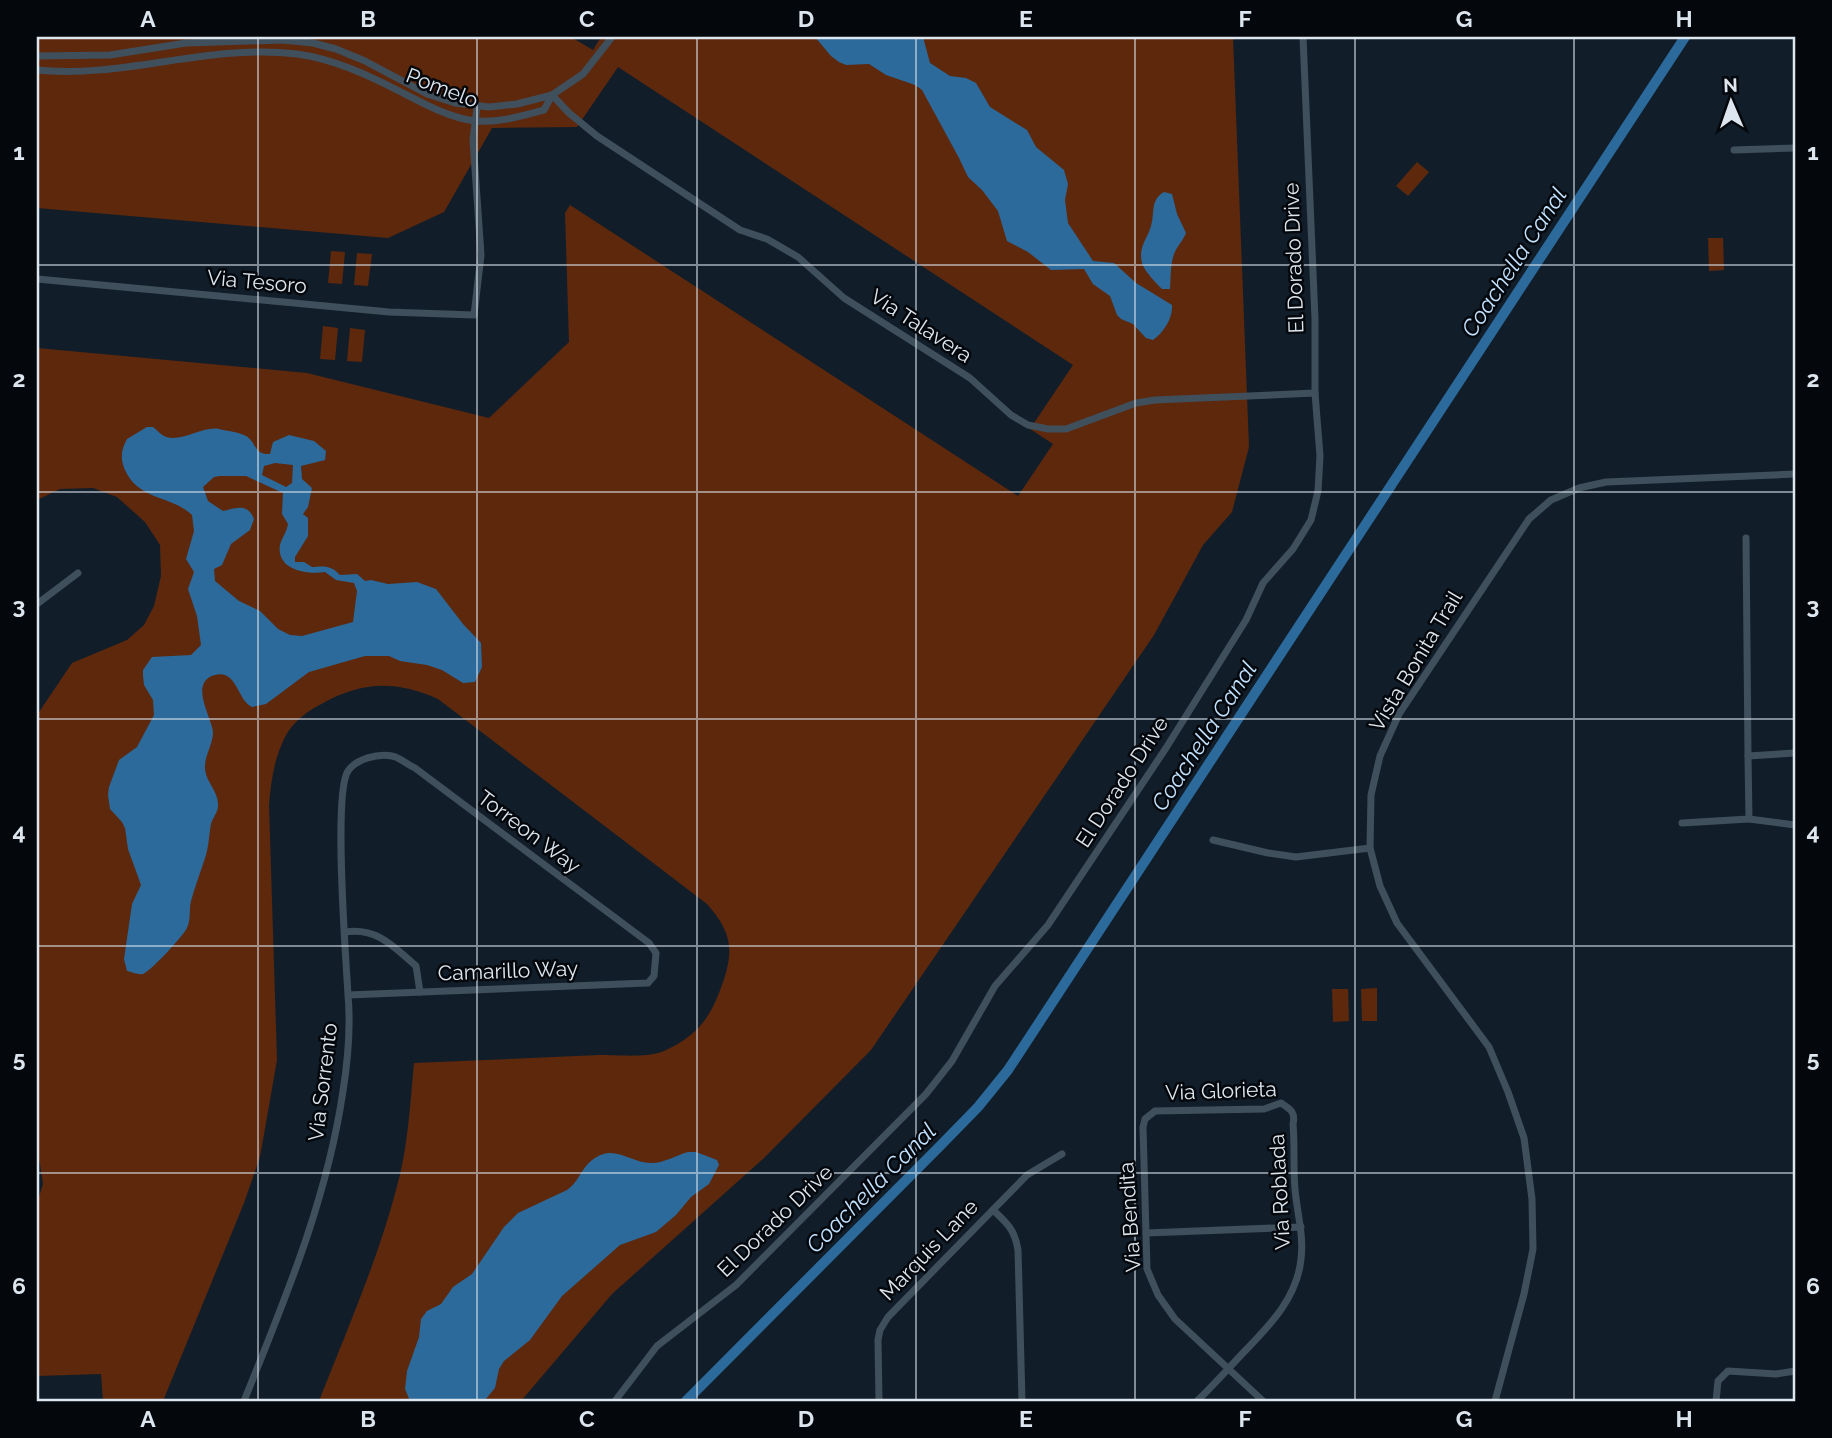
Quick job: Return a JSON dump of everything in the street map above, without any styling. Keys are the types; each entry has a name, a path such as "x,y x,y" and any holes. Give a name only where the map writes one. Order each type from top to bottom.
{"street":[{"path":"552,95 583,74 612,37"},
{"name":"El Dorado Drive","path":"615,1401 657,1346 736,1285 926,1094 952,1061 995,986 1048,925 1166,748 1246,620 1263,583 1293,549 1311,520 1320,467 1303,37"},
{"name":"Pomelo","path":"37,57 110,55 186,43 282,40 313,43 336,49 427,94 455,103 477,107 503,107 552,95"},
{"name":"Pomelo","path":"37,70 87,71 205,54 296,54 327,60 360,72 425,104 475,121 498,120 544,110 552,95"},
{"name":"Via Talavera","path":"552,95 597,136 740,230 767,239 798,257 844,298 970,378 1011,415 1028,425 1066,429 1136,403 1155,400 1315,393"},
{"path":"475,121 477,107"},
{"name":"Via Tesoro","path":"37,279 389,312 474,315 481,255 473,140 475,121"},
{"path":"1734,150 1795,148"},
{"name":"Vista Bonita Trail","path":"1495,1401 1524,1294 1533,1249 1532,1199 1524,1138 1489,1047 1397,923 1380,886 1370,848 1371,795 1380,756 1399,714 1505,552 1529,519 1551,500 1579,488 1606,482 1795,474"},
{"path":"1746,538 1749,819"},
{"path":"37,604 78,573"},
{"path":"1748,756 1795,753"},
{"name":"Torreon Way","path":"361,760 393,756 415,768 649,943 656,953 657,964"},
{"name":"Via Sorrento","path":"244,1401 311,1226 327,1178 337,1130 349,1043 341,796 347,772 361,760"},
{"path":"1682,823 1749,819 1795,825"},
{"path":"1213,840 1296,857 1370,848"},
{"path":"345,932 369,931 389,943 416,966 420,992"},
{"name":"Camarillo Way","path":"348,995 648,983 654,976 657,964"},
{"name":"Via Glorieta","path":"1150,1114 1155,1111 1264,1109 1281,1103 1293,1112"},
{"name":"Via Roblada","path":"1198,1401 1276,1318 1289,1296 1301,1261 1301,1227 1295,1189 1293,1112"},
{"name":"Via Bendita","path":"1150,1114 1143,1127 1147,1269 1158,1296 1175,1319 1264,1401"},
{"name":"Marquis Lane","path":"879,1401 878,1339 880,1329 888,1317 1027,1175 1062,1154"},
{"path":"993,1210 1016,1235 1022,1401"},
{"path":"1146,1233 1301,1227"},
{"path":"1716,1401 1718,1381 1728,1371 1776,1374 1795,1371"}],"shaded area":[{"path":"37,37 571,37 593,50 601,37 1233,37 1249,447 1232,512 1203,545 1154,635 871,1050 764,1158 612,1294 521,1401 319,1401 370,1270 396,1190 406,1143 414,1063 642,1055 664,1051 695,1031 708,1015 727,970 728,940 721,922 707,904 438,699 409,689 381,686 340,695 302,716 285,737 278,754 269,805 277,1060 260,1157 244,1203 163,1401 103,1401 101,1374 37,1376 37,1203 43,1184 37,1145 37,715 72,663 127,640 144,625 154,606 161,576 160,545 145,522 117,497 93,488 60,489 37,500 37,348 307,373 489,418 569,342 565,213 570,205 1018,496 1053,444 1030,429 1073,365 618,67 577,127 492,128 444,212 388,238 37,208"},
{"path":"1417,162 1429,172 1408,196 1396,186"},
{"path":"1708,238 1723,238 1724,270 1709,271"},
{"path":"331,251 345,252 342,284 328,283"},
{"path":"357,253 372,254 368,286 354,285"},
{"path":"323,326 338,328 335,360 320,359"},
{"path":"350,328 365,330 362,362 347,361"},
{"path":"1377,988 1377,1021 1362,1021 1361,989"},
{"path":"1332,989 1348,989 1349,1021 1333,1022"}],"water":[{"path":"815,37 923,37 930,63 950,76 966,78 976,83 990,107 1027,130 1036,147 1064,170 1068,184 1065,200 1068,223 1093,261 1114,263 1136,283 1172,305 1169,320 1161,333 1153,340 1146,338 1133,324 1121,319 1110,296 1093,284 1084,269 1051,270 1028,252 1007,241 998,211 968,177 922,90 886,75 869,64 846,65 839,62"},
{"path":"1164,192 1172,194 1186,233 1173,258 1170,289 1162,289 1153,280 1143,266 1141,257 1155,203"},
{"path":"147,427 153,427 164,436 172,438 219,429 246,436 258,451 265,454 270,454 273,442 289,435 314,441 326,451 325,460 301,466 302,479 312,488 308,507 303,514 308,518 308,536 295,557 295,562 334,569 340,575 357,574 365,581 388,584 417,582 436,589 481,643 482,667 475,682 463,683 442,670 427,665 400,661 389,656 365,656 309,672 266,704 252,707 228,676 215,675 207,679 202,692 213,732 205,769 216,795 218,809 211,824 207,851 191,901 187,928 143,974 127,971 124,959 132,904 141,885 128,849 125,828 110,809 109,787 119,760 137,747 154,715 153,700 144,685 143,670 152,657 191,655 201,645 197,616 188,589 194,572 186,559 194,531 192,515 175,504 147,493 131,480 122,458 127,439","holes":["275,463 293,465 292,483 286,487 262,475 264,466","246,476 283,493 282,514 288,524 280,545 283,560 294,569 310,573 325,572 336,580 354,583 357,591 353,622 302,636 290,635 278,629 260,611 239,601 215,581 214,569 222,565 231,544 250,530 254,519 245,509 223,511 208,501 203,487 214,477"]},
{"path":"688,1152 696,1152 717,1160 719,1165 709,1184 691,1197 676,1215 656,1232 620,1245 562,1296 530,1340 504,1361 499,1369 495,1388 485,1400 410,1401 405,1389 407,1371 419,1337 421,1319 427,1311 441,1304 453,1287 472,1274 504,1227 518,1213 567,1190 590,1162 602,1154 617,1154 637,1161 657,1163"}],"waterway":[{"name":"Coachella Canal","path":"686,1401 978,1107 1008,1070 1685,37"}]}
